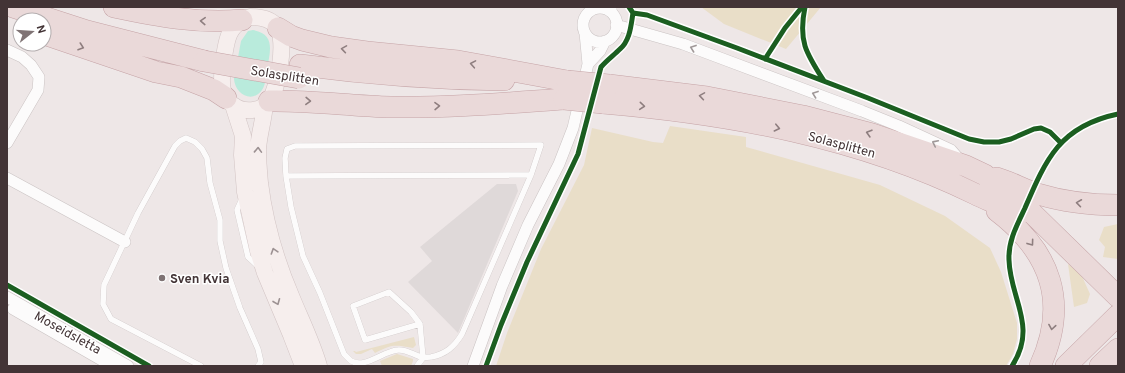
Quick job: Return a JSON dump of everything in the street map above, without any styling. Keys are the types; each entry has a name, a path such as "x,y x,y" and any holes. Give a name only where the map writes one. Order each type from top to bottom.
{"highway":[{"name":"Solasplitten","path":"13,7 87,31 361,85 565,90"},
{"name":"Solasplitten","path":"54,7 93,20 164,40 205,55"},
{"path":"114,7 186,20 218,22 242,20"},
{"path":"278,28 291,36 320,45 367,52 458,61 565,90 606,94"},
{"path":"52,37 156,72 181,77 214,90 230,102"},
{"path":"267,102 309,101 418,107 565,90"},
{"name":"Solasplitten","path":"606,94 666,91 740,103 840,125 906,145 966,166 985,176 1012,199 1031,212 1118,298"},
{"name":"Solasplitten","path":"606,94 661,108 770,126 831,140 893,158 928,172 1007,208 1062,243"},
{"path":"985,176 1000,179 1036,194 1052,198 1086,204 1118,205"},
{"path":"975,194 1017,227 1031,242 1044,264 1052,288 1054,318 1048,346 1040,366"},
{"path":"1066,366 1118,315"},
{"path":"1100,366 1118,349"}],"street":[{"path":"473,366 489,319 516,253 567,146 573,128 588,64 583,22 585,16 596,8 605,9 614,16 683,44 885,120 950,150 966,166"},
{"path":"588,64 600,51 605,41 613,35 614,16"},
{"path":"303,366 265,273 258,251 245,192 242,155 243,136 230,102 223,92 222,79 228,37 231,31 242,20 250,17 260,17 270,21 278,28 281,35 282,48 276,85 267,102 259,137 259,167 266,219 281,271 306,330 319,366"},
{"path":"585,33 588,37 596,41 605,41"},
{"path":"7,50 22,57 31,65 39,77 38,90 7,143"},
{"path":"156,72 197,90 208,96 219,105 228,116 234,128 242,155"},
{"path":"230,102 242,109 252,110 267,102"},
{"path":"7,178 125,242"},
{"name":"Moseidsletta","path":"7,297 128,366"},
{"name":"Moseidsletta","path":"7,306 112,366"}],"lane":[{"path":"201,366 111,319 103,304 104,285 138,213 175,146 186,138 195,142 202,149 207,158 210,183 220,220 220,241 226,268 240,308 258,349 261,362 258,366"},
{"path":"541,145 531,175 462,334 455,345 445,353 423,358 411,352 399,350 388,352 361,363 351,361 344,354 320,292 303,256 291,207 286,176 285,158 287,149 295,146 541,145"},
{"path":"286,176 531,175"},
{"path":"418,366 423,358 420,324 411,312 389,292 353,306 365,340 420,324"}],"shaded area":[{"path":"701,7 821,7 786,49 724,24"},
{"path":"253,30 265,35 270,45 270,50 266,80 263,88 258,94 249,97 237,89 234,79 241,41 248,31"},
{"path":"670,126 746,137 746,147 880,185 945,216 990,248 1001,272 1017,323 1017,339 1013,354 1006,366 496,366 507,333 541,249 584,165 592,128 663,143"},
{"path":"497,184 516,184 518,191 458,333 408,282 432,261 420,247"},
{"path":"1118,224 1118,259 1103,257 1105,247 1099,240 1104,227"},
{"path":"1068,264 1081,274 1090,294 1087,303 1074,307"},
{"path":"414,337 416,345 413,348 394,346 375,353 372,349 361,354 356,354 353,351 356,352"},
{"path":"397,354 413,359 411,366 382,366 380,361"}],"cycle path":[{"path":"486,366 527,262 578,154 601,67 623,46 628,37 633,13 629,7"},
{"path":"765,59 785,28 802,7"},
{"path":"805,7 802,29 805,46 812,62 824,81"},
{"path":"633,13 647,15 737,48 868,98 969,139 984,142 999,142 1011,139 1034,129 1041,128 1050,132 1061,143"},
{"path":"1012,366 1019,352 1023,338 1021,313 1010,274 1009,260 1010,246 1016,227 1040,174 1058,147 1069,136 1082,127 1098,119 1118,114"},
{"path":"7,285 149,366"}],"place":[{"name":"Sven Kvia","path":"162,278"}]}
